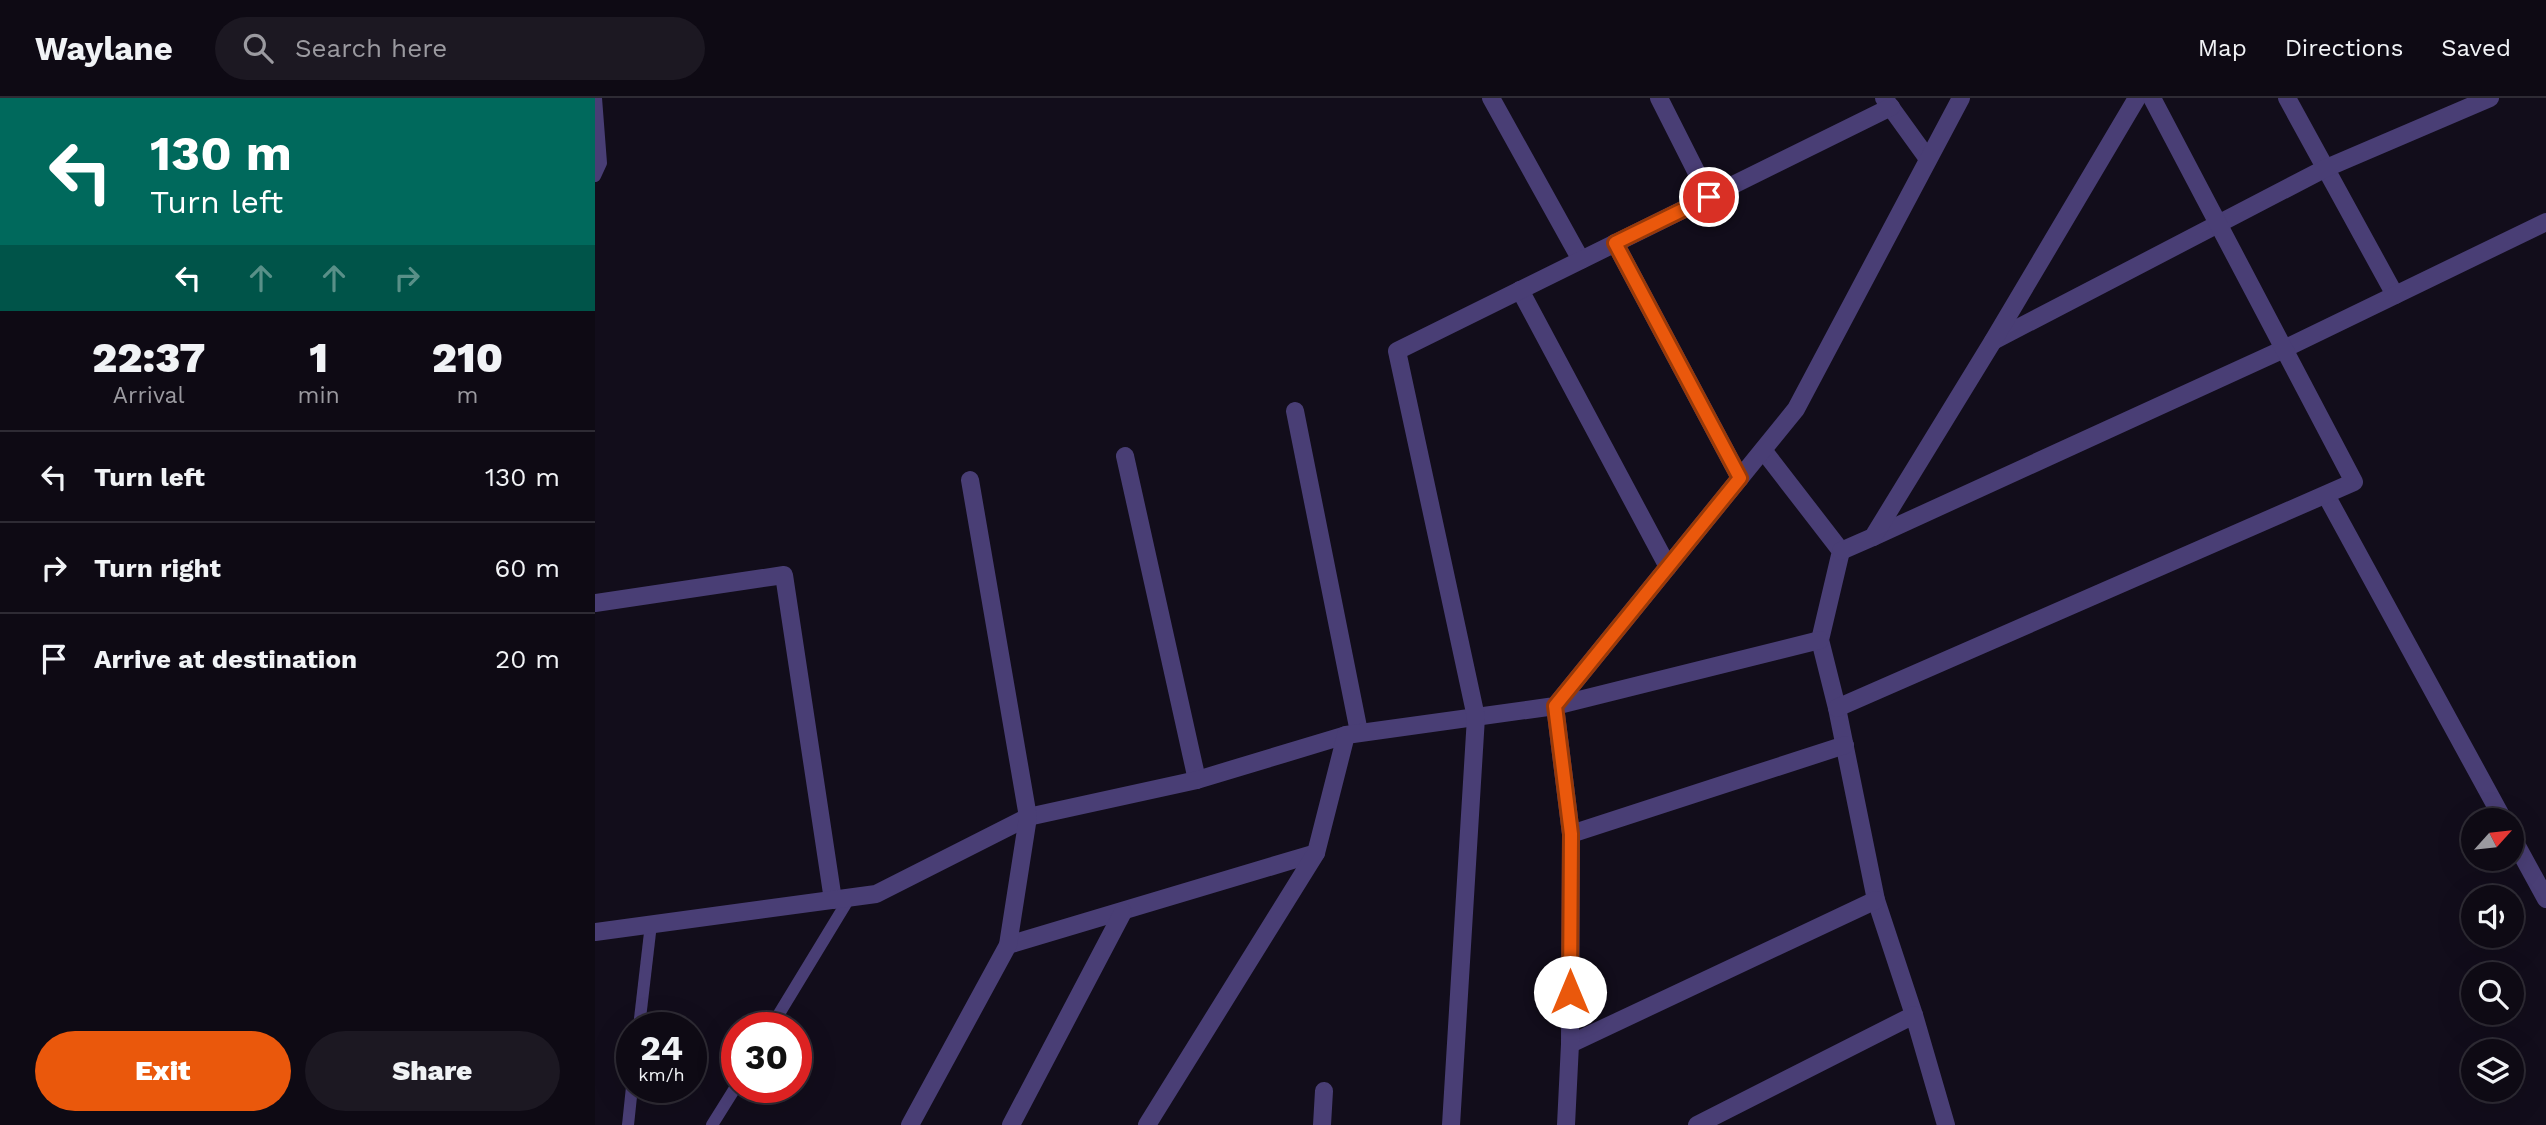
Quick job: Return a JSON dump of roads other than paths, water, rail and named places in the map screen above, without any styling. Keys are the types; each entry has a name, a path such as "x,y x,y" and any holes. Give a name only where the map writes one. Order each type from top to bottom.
{"street":[{"path":"1491,98 1581,260"},
{"path":"1660,98 1709,197"},
{"path":"1566,1125 1570,1044 1571,834 1555,706 1796,409 1961,98"},
{"path":"2287,98 2395,295"},
{"path":"1993,341 2325,169 2490,98"},
{"path":"1837,708 2354,482 2151,99 1993,341 1873,537"},
{"path":"1451,1125 1476,717 1397,351 1709,197 1887,103 1929,159"},
{"path":"1840,551 2284,349 2546,222"},
{"path":"1615,243 1740,478"},
{"path":"1520,290 1668,567"},
{"path":"1147,1125 1316,853 1352,734 1295,411"},
{"path":"1763,450 1840,551 1820,640 1845,745 1876,900 1915,1014 1946,1125"},
{"path":"1125,456 1198,780"},
{"path":"910,1125 1008,945 1028,817 970,480"},
{"path":"2326,495 2497,808"},
{"path":"595,603 784,575 841,899"},
{"path":"595,932 876,894 1028,817 1198,780 1352,734 1555,706 1820,640"},
{"path":"1571,834 1845,745"},
{"path":"1008,945 1316,853"},
{"path":"2524,859 2546,899"},
{"path":"1570,1044 1876,900"},
{"path":"1011,1125 1123,912"},
{"path":"1697,1125 1915,1014"},
{"path":"1322,1125 1324,1091"}],"lane":[{"path":"595,176 601,163 596,98"},
{"path":"780,1012 841,899"},
{"path":"641,1012 650,924"},
{"path":"628,1125 630,1103"},
{"path":"712,1125 726,1103"}]}
